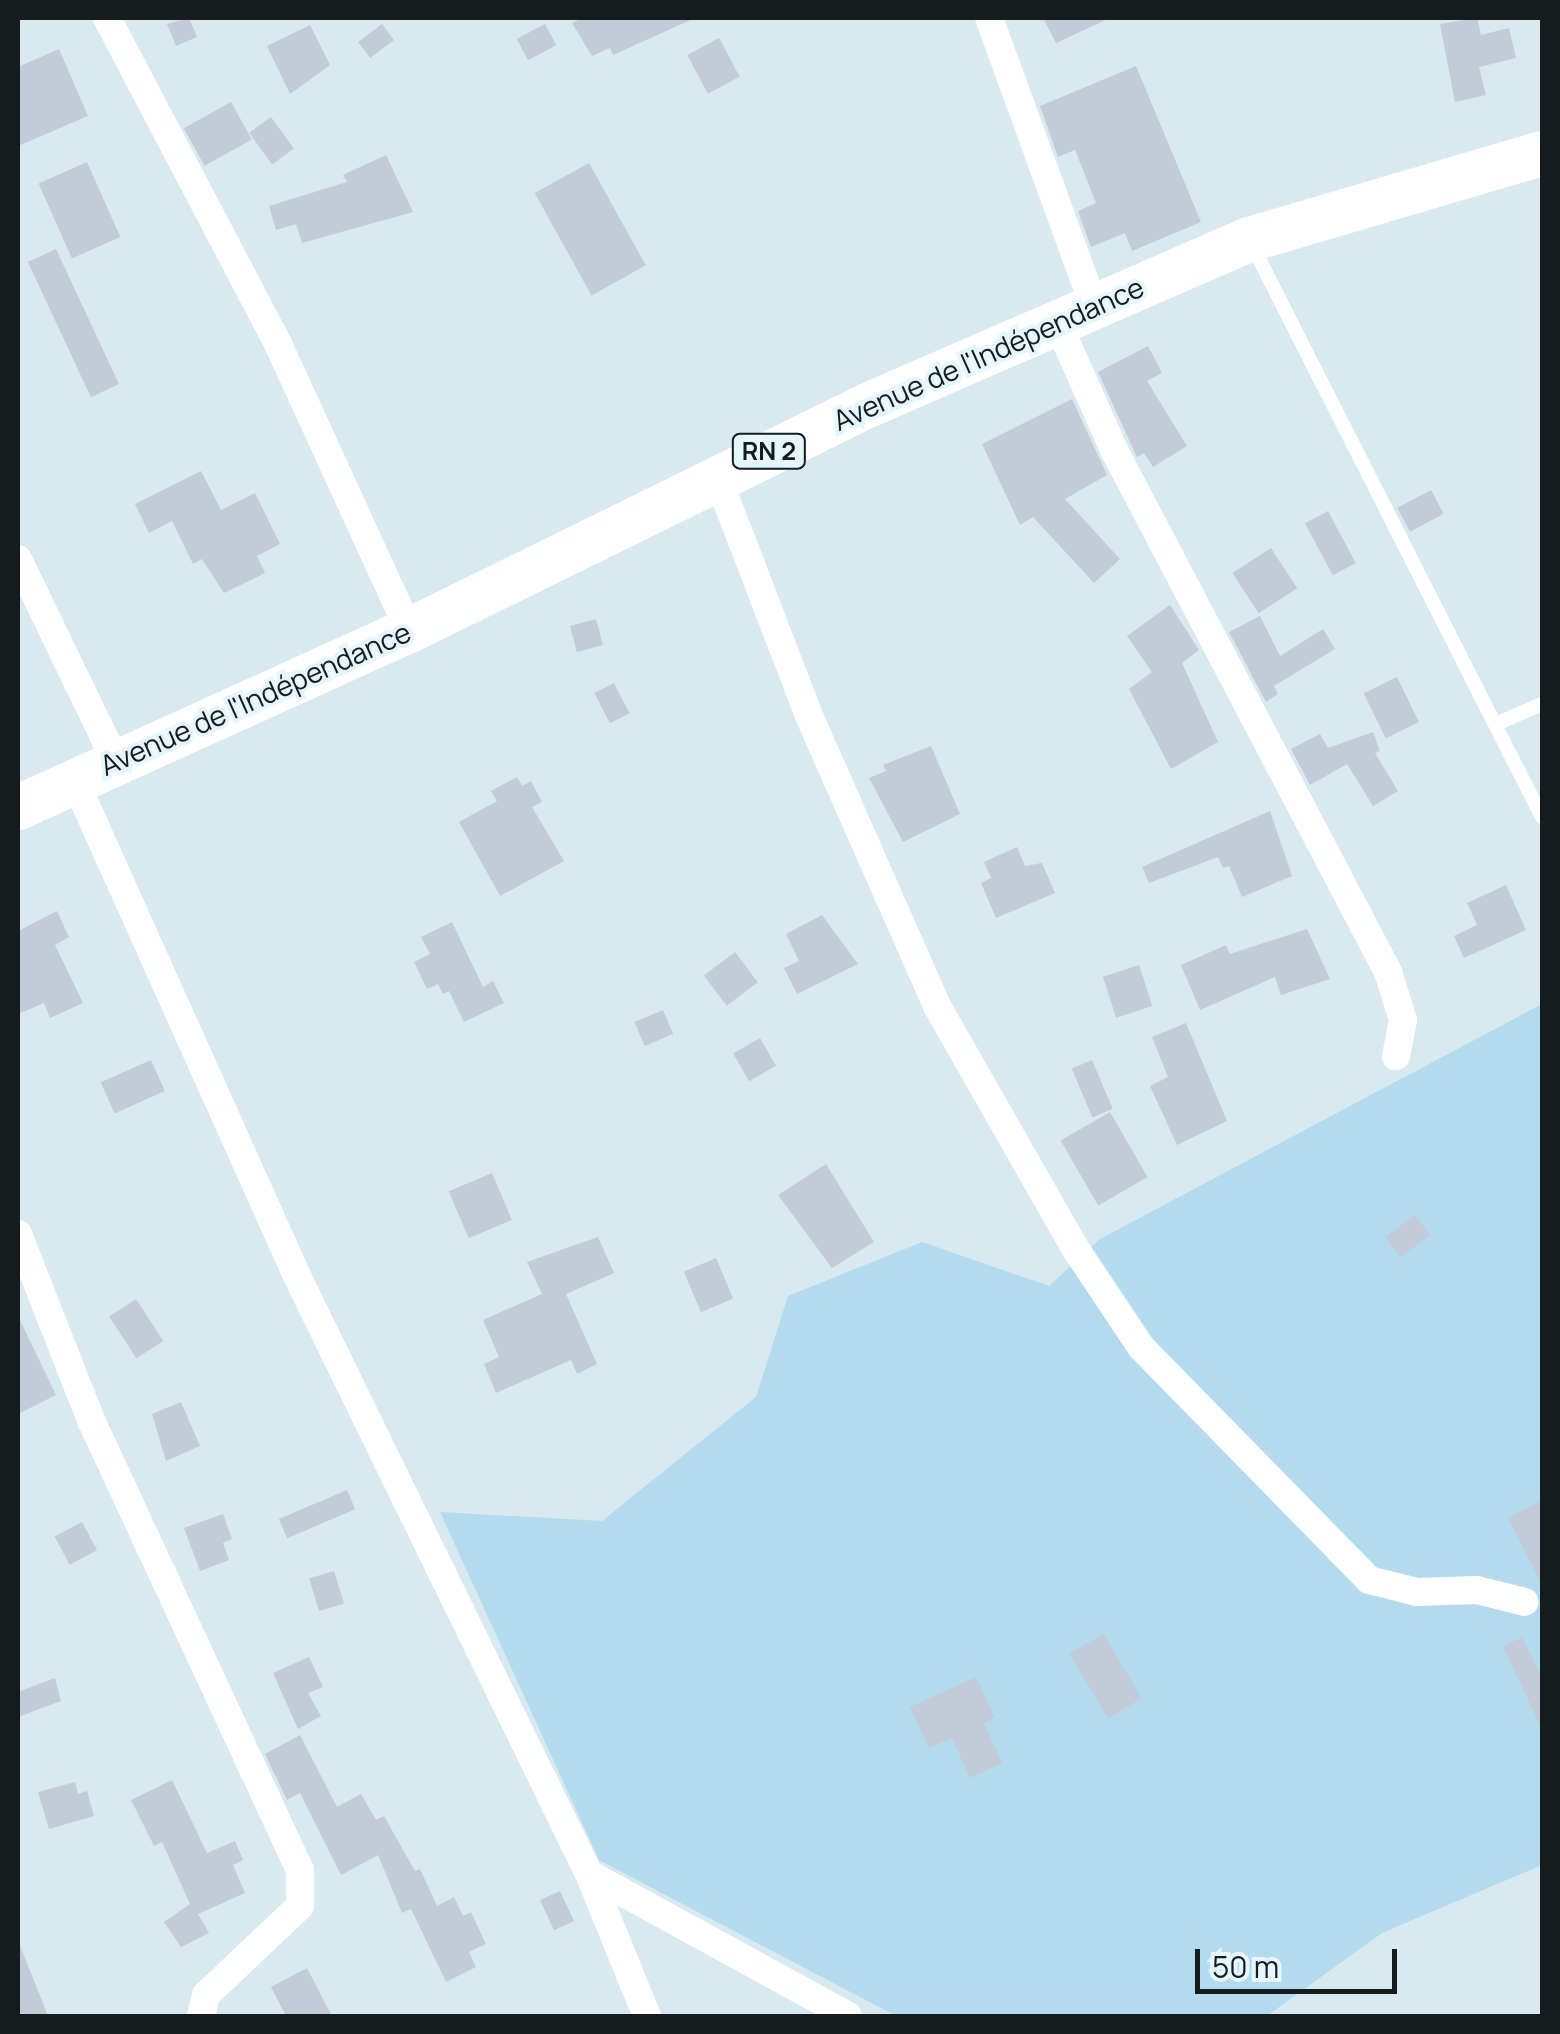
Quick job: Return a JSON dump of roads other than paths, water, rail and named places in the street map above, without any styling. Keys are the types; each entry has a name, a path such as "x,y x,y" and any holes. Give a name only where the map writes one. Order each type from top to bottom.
{"main road":[{"name":"Avenue de l'Indépendance","path":"18,806 409,630 717,476 1250,240 1542,153"}],"street":[{"path":"107,18 279,346 409,630"},
{"path":"989,18 1114,450 1388,972 1403,1020 1396,1056"},
{"path":"717,476 810,718 936,1006 1076,1251 1141,1346 1369,1580 1417,1592 1477,1590 1526,1602"},
{"path":"18,559 115,760"},
{"path":"74,779 296,1276 589,1874 647,2016"},
{"path":"18,1234 91,1420 300,1870 300,1906 206,1995 201,2016"},
{"path":"589,1874 848,2016"}],"lane":[{"path":"1250,240 1542,816"},
{"path":"1498,723 1542,704"}]}
